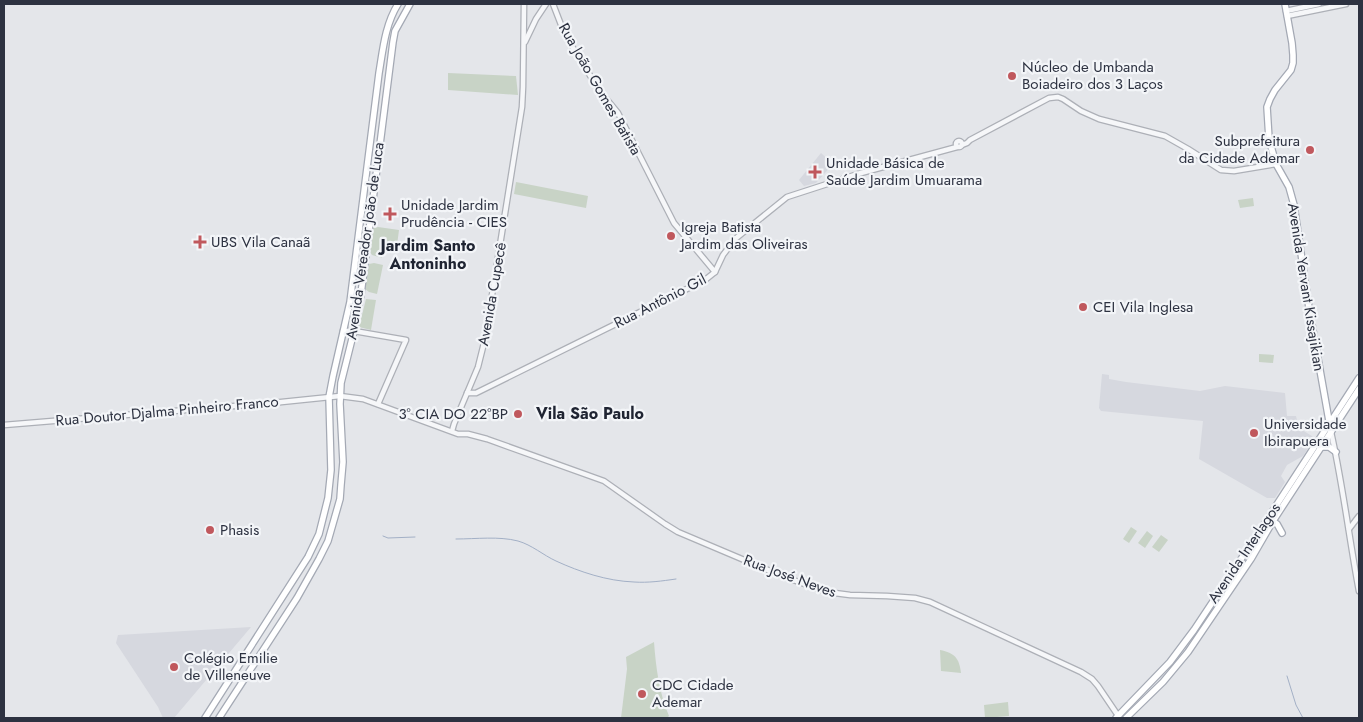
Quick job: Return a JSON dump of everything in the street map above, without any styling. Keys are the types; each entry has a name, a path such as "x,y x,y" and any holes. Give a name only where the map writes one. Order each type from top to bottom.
{"main road":[{"name":"Avenida Vereador João de Luca","path":"205,718 308,557 319,534 326,509 331,470 329,397 350,302 386,29 392,13 398,4"},
{"name":"Avenida Vereador João de Luca","path":"219,718 297,598 322,554 328,541 340,498 343,462 340,396 343,371 354,331 361,294 395,31 410,4"},
{"name":"Avenida Yervant Kissajikian","path":"1285,4 1294,55 1291,70 1275,90 1267,107 1269,139 1276,164 1289,187 1294,205 1309,308 1331,432"},
{"name":"Avenida Interlagos","path":"1126,718 1163,682 1188,652 1251,559 1270,521 1359,378"},
{"name":"Avenida Interlagos","path":"1118,718 1180,649 1322,447 1359,389"},
{"path":"1322,447 1329,447 1336,452"},
{"path":"1270,521 1277,524 1282,533"}],"street":[{"name":"Avenida Cupecê","path":"452,431 479,362 488,319 522,107 524,4"},
{"path":"524,43 546,4"},
{"name":"Rua João Gomes Batista","path":"553,4 565,36 599,90 618,114 674,223 715,272"},
{"path":"1287,14 1319,4"},
{"path":"1287,14 1346,4"},
{"name":"Rua Antônio Gil","path":"467,393 476,393 705,280 715,272 722,255 735,239 787,196 959,144 968,143 970,140 1049,98 1058,97 1099,119 1165,136 1221,170 1234,171 1276,164"},
{"path":"343,331 354,331 406,340 378,404"},
{"path":"340,396 363,399 452,431"},
{"name":"Rua Doutor Djalma Pinheiro Franco","path":"4,425 340,396"},
{"name":"Rua José Neves","path":"452,431 458,434 468,434 487,439 604,481 678,532 827,592 915,598 930,602 1081,672 1092,679 1118,718"},
{"path":"1331,432 1359,591"},
{"path":"1349,529 1359,516"}],"shaded area":[{"path":"448,73 516,76 518,95 448,90"},
{"name":"Unidade Básica de Saúde Jardim Umuarama","path":"821,153 833,164 816,183 804,186 799,180"},
{"path":"516,182 588,196 586,208 514,194"},
{"path":"1253,198 1254,206 1240,208 1238,200"},
{"path":"373,228 399,230 397,245 384,243 382,258 372,255 370,252"},
{"path":"369,264 383,265 377,294 365,289"},
{"path":"366,299 376,300 371,330 359,327"},
{"path":"1259,354 1274,355 1273,363 1259,362"},
{"name":"Universidade Ibirapuera","path":"1102,374 1109,375 1109,379 1126,382 1200,391 1225,386 1285,393 1287,416 1296,416 1299,428 1315,438 1303,456 1287,465 1281,476 1285,482 1275,498 1267,498 1199,459 1203,421 1101,411 1099,408"},
{"path":"1131,527 1137,531 1129,543 1123,539"},
{"path":"1147,531 1153,536 1145,548 1138,543"},
{"path":"1161,535 1168,540 1159,552 1152,547"},
{"name":"Colégio Emilie de Villeneuve","path":"251,627 174,718 163,718 158,707 116,643 118,635"},
{"path":"654,642 658,680 669,716 667,718 621,718 627,669 626,657"},
{"path":"940,650 955,657 961,673 941,671"},
{"path":"1008,702 1009,716 985,718 984,705"}],"waterway":[{"path":"383,536 388,538 415,537"},
{"path":"456,539 511,539 528,545 565,565 614,580 644,582 676,579"},
{"path":"1287,676 1296,705 1303,718"}],"place":[{"name":"Núcleo de Umbanda Boiadeiro dos 3 Laços","path":"1012,76"},
{"name":"Subprefeitura da Cidade Ademar","path":"1310,150"},
{"name":"Unidade Básica de Saúde Jardim Umuarama","path":"815,172"},
{"name":"Unidade Jardim Prudência - CIES","path":"390,214"},
{"name":"Igreja Batista Jardim das Oliveiras","path":"671,236"},
{"name":"UBS Vila Canaã","path":"200,242"},
{"name":"CEI Vila Inglesa","path":"1083,307"},
{"name":"3° CIA DO 22°BP","path":"518,414"},
{"name":"Universidade Ibirapuera","path":"1254,433"},
{"name":"Phasis","path":"210,530"},
{"name":"Colégio Emilie de Villeneuve","path":"174,667"},
{"name":"CDC Cidade Ademar","path":"642,694"}],"district":[{"name":"Jardim Santo Antoninho","path":"428,254"},
{"name":"Vila São Paulo","path":"590,413"}]}
